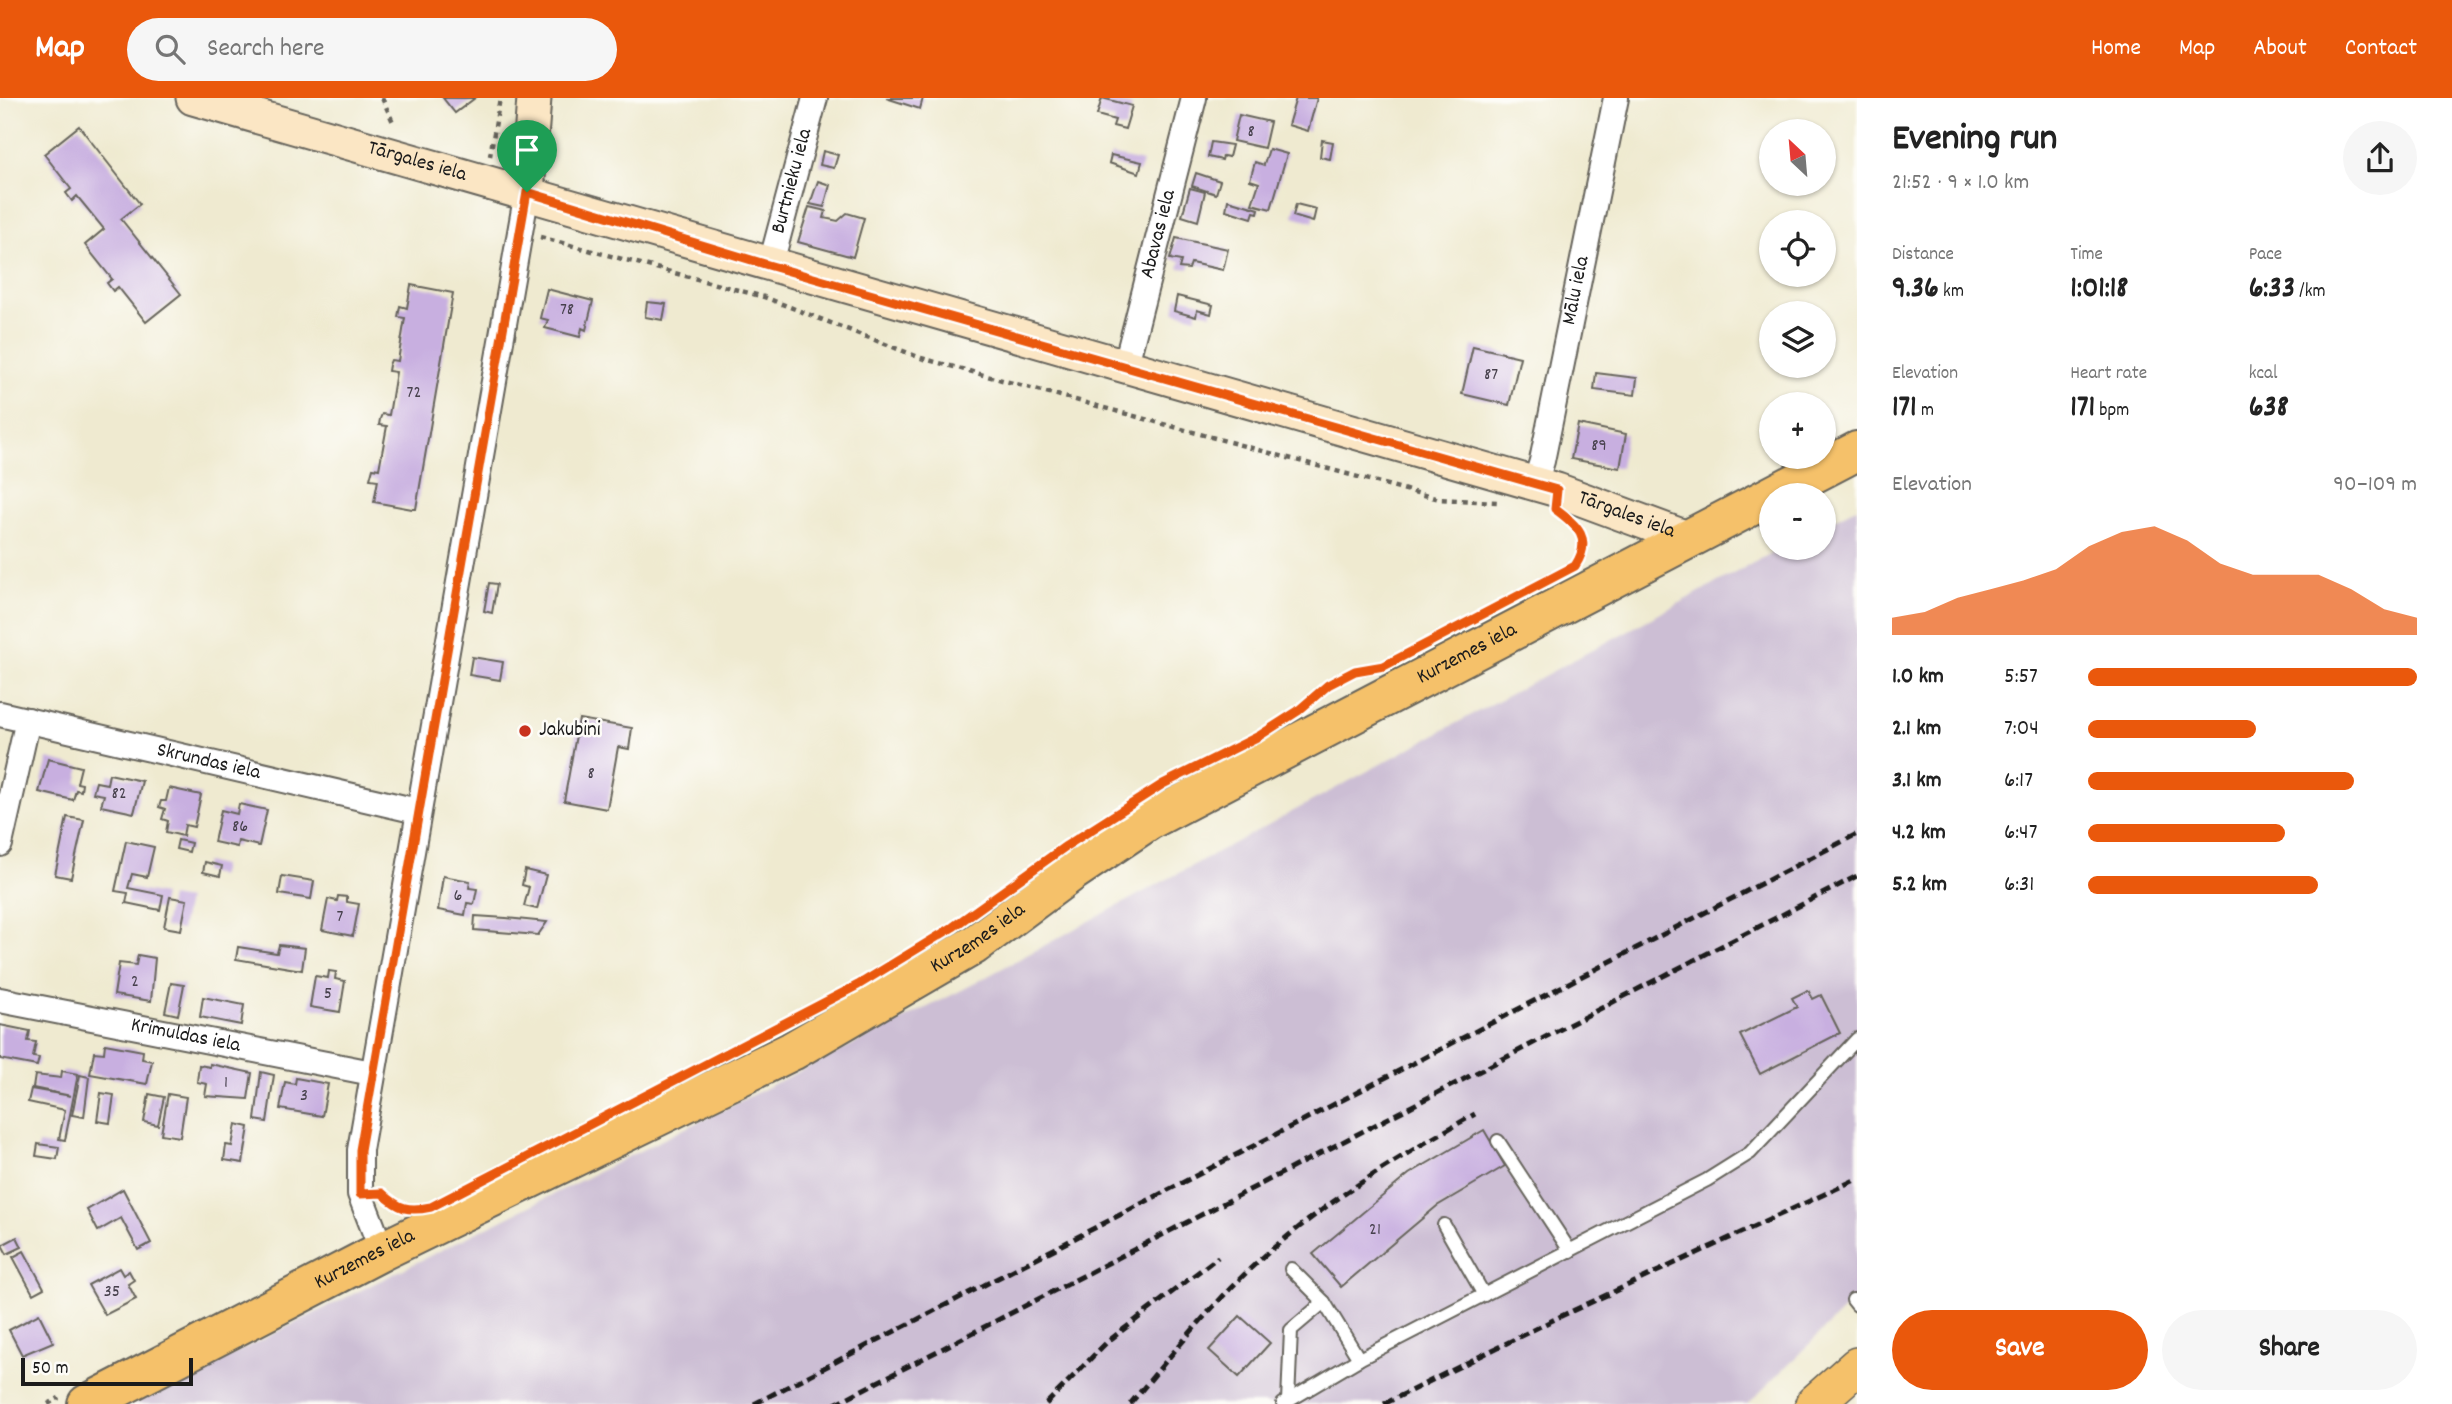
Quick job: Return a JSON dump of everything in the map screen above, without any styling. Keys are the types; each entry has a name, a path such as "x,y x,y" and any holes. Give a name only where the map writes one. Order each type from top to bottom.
{"highway":[{"name":"Kurzemes iela","path":"74,1401 792,1051 974,945 1148,821 1857,451"}],"main road":[{"path":"1814,1404 1857,1366"}],"street":[{"name":"Tārgales iela","path":"193,98 484,184 527,192 768,265 1546,487 1687,538"},
{"path":"382,1251 360,1194 360,1150 527,192 534,98"},
{"name":"Burtnieku iela","path":"768,265 815,98"},
{"name":"Abavas iela","path":"1125,368 1194,98"},
{"name":"Mālu iela","path":"1546,487 1542,461 1616,98"},
{"name":"Skrundas iela","path":"0,714 417,811"},
{"path":"0,844 28,720"},
{"name":"Krimuldas iela","path":"0,1000 372,1073"}],"lane":[{"path":"1285,1402 1359,1359 1707,1180 1749,1153 1857,1039"},
{"path":"1498,1142 1570,1251"},
{"path":"1444,1225 1484,1295"},
{"path":"1291,1269 1324,1302 1359,1359"},
{"path":"1285,1402 1291,1330 1324,1302"}],"path":[{"path":"382,98 393,122"},
{"path":"492,149 500,98"},
{"path":"519,231 764,297 921,358 1438,499 1503,502"},
{"path":"1546,487 1555,509 1573,522 1583,538 1583,553 1575,566"},
{"path":"1308,702 1328,685 1355,671 1384,666"},
{"path":"360,1194 382,1193 397,1208 412,1211"},
{"path":"48,1404 74,1401"}],"shaded area":[{"path":"1857,507 1857,1297 1748,1404 133,1404 962,990 1759,560 1836,560 1836,518"}],"building":[{"path":"443,98 475,98 455,113"},
{"path":"886,98 923,98 920,109"},
{"path":"1102,98 1132,106 1125,129 1113,126 1115,120 1097,115"},
{"path":"1296,98 1317,98 1308,131 1288,125"},
{"path":"1239,115 1270,122 1264,148 1233,141"},
{"path":"79,126 140,204 121,219 181,294 146,322 118,287 113,291 107,283 112,279 85,245 104,229 77,196 72,201 66,193 71,189 44,154"},
{"path":"1322,140 1333,142 1330,159 1320,157"},
{"path":"1211,142 1232,145 1229,157 1223,156 1222,160 1208,157"},
{"path":"1269,149 1287,154 1271,209 1252,204 1259,183 1250,180 1255,162 1264,165"},
{"path":"823,151 838,155 834,168 820,165"},
{"path":"1111,155 1142,162 1139,173 1109,163"},
{"path":"1196,173 1220,181 1216,194 1192,186"},
{"path":"818,181 830,185 824,207 810,204"},
{"path":"1190,188 1205,192 1198,221 1182,216"},
{"path":"1228,200 1259,209 1258,213 1254,212 1252,218 1226,210"},
{"path":"1296,204 1316,209 1313,222 1293,216"},
{"path":"809,207 826,211 824,218 838,221 847,213 864,218 853,257 798,242"},
{"path":"1176,238 1228,249 1223,270 1191,263 1189,269 1179,268 1181,261 1170,259"},
{"path":"411,285 453,293 416,509 374,502 378,480 370,479 373,468 379,469 387,426 379,425 380,419 382,414 389,415 396,372 388,371 389,365 391,360 398,361 405,318 398,317 400,306 407,308"},
{"path":"547,289 593,301 586,330 582,328 580,337 545,328 548,320 540,318"},
{"path":"1177,296 1213,305 1211,314 1197,310 1196,317 1174,311"},
{"path":"647,302 666,304 663,320 645,317"},
{"path":"1473,346 1520,357 1509,405 1462,394"},
{"path":"1596,373 1637,378 1635,395 1594,390"},
{"path":"1578,424 1626,434 1620,468 1571,459"},
{"path":"489,583 497,584 492,613 484,611"},
{"path":"472,657 503,662 500,680 469,675"},
{"path":"579,719 632,728 629,749 618,747 607,809 564,801"},
{"path":"48,759 81,767 77,783 82,784 81,791 76,790 73,800 39,792"},
{"path":"109,774 142,781 134,813 101,806 104,795 93,793 96,782 107,784"},
{"path":"169,788 201,795 194,827 185,825 183,836 166,832 168,821 162,819 165,809 159,807 161,801 166,801"},
{"path":"239,804 267,810 259,846 238,841 237,847 214,842 221,810 237,814"},
{"path":"67,817 84,820 71,878 55,875"},
{"path":"178,840 191,843 189,852 176,849"},
{"path":"126,841 154,847 147,877 132,874 128,888 163,895 160,910 126,903 128,893 115,891"},
{"path":"205,862 222,866 220,876 203,872"},
{"path":"525,870 546,875 537,909 524,906 529,887 522,885"},
{"path":"282,876 314,881 311,899 279,894"},
{"path":"443,876 470,881 469,888 477,889 474,904 467,903 465,915 438,910"},
{"path":"338,896 347,897 347,902 359,904 353,936 322,930 328,899 337,901"},
{"path":"170,897 187,900 181,930 164,927"},
{"path":"475,916 547,922 538,935 474,930"},
{"path":"279,945 305,948 302,970 236,959 238,947 277,953"},
{"path":"138,955 155,958 151,1001 114,995 119,963 136,965"},
{"path":"329,971 336,972 335,979 345,981 340,1012 310,1007 315,976 328,978"},
{"path":"171,983 184,985 178,1015 165,1012"},
{"path":"1808,990 1813,999 1821,995 1840,1033 1760,1074 1740,1035 1797,1007 1792,998"},
{"path":"203,997 244,1005 241,1025 200,1017"},
{"path":"0,1025 30,1031 28,1041 36,1042 33,1057 39,1058 37,1066 0,1059"},
{"path":"105,1044 143,1051 142,1059 152,1061 147,1084 90,1074 94,1052 104,1053"},
{"path":"210,1064 252,1073 248,1099 205,1096 207,1084 197,1082 199,1065 210,1067"},
{"path":"62,1071 78,1074 65,1140 59,1139 65,1110 28,1102 31,1089 71,1096 33,1088 35,1075 61,1078"},
{"path":"261,1072 274,1075 267,1122 255,1120"},
{"path":"80,1075 89,1077 84,1117 72,1115"},
{"path":"296,1078 328,1084 322,1116 280,1109 285,1082 295,1084"},
{"path":"101,1093 114,1095 110,1123 97,1121"},
{"path":"149,1094 164,1097 158,1125 144,1122"},
{"path":"168,1094 186,1097 180,1137 161,1134"},
{"path":"236,1124 249,1127 243,1163 224,1160 226,1145 232,1146"},
{"path":"1484,1130 1505,1166 1437,1206 1341,1287 1313,1254 1409,1174"},
{"path":"38,1144 59,1147 57,1159 36,1156"},
{"path":"123,1189 151,1243 138,1250 121,1218 98,1231 87,1210"},
{"path":"17,1237 22,1247 7,1254 2,1245"},
{"path":"24,1251 44,1288 33,1294 13,1257"},
{"path":"119,1268 123,1275 129,1271 134,1280 128,1284 136,1299 105,1315 88,1285"},
{"path":"39,1314 53,1342 22,1355 9,1330"},
{"path":"1240,1316 1270,1343 1239,1377 1209,1350"}],"railway":[{"path":"754,1404 1857,834"},
{"path":"835,1404 1857,876"},
{"path":"1130,1404 1219,1300 1277,1245 1358,1185 1475,1114"},
{"path":"1384,1404 1557,1318 1857,1179"},
{"path":"1046,1404 1107,1342 1218,1257"}],"place":[{"name":"Jakubini","path":"525,731"}],"route":[{"path":"527,192 768,265 1557,490 1555,509 1573,522 1583,538 1583,553 1575,566 1457,629 1384,666 1355,671 1328,685 1298,711 1259,736 1163,784 1066,846 909,956 858,985 431,1207 412,1211 397,1208 382,1193 360,1194 360,1150 527,192"}]}
